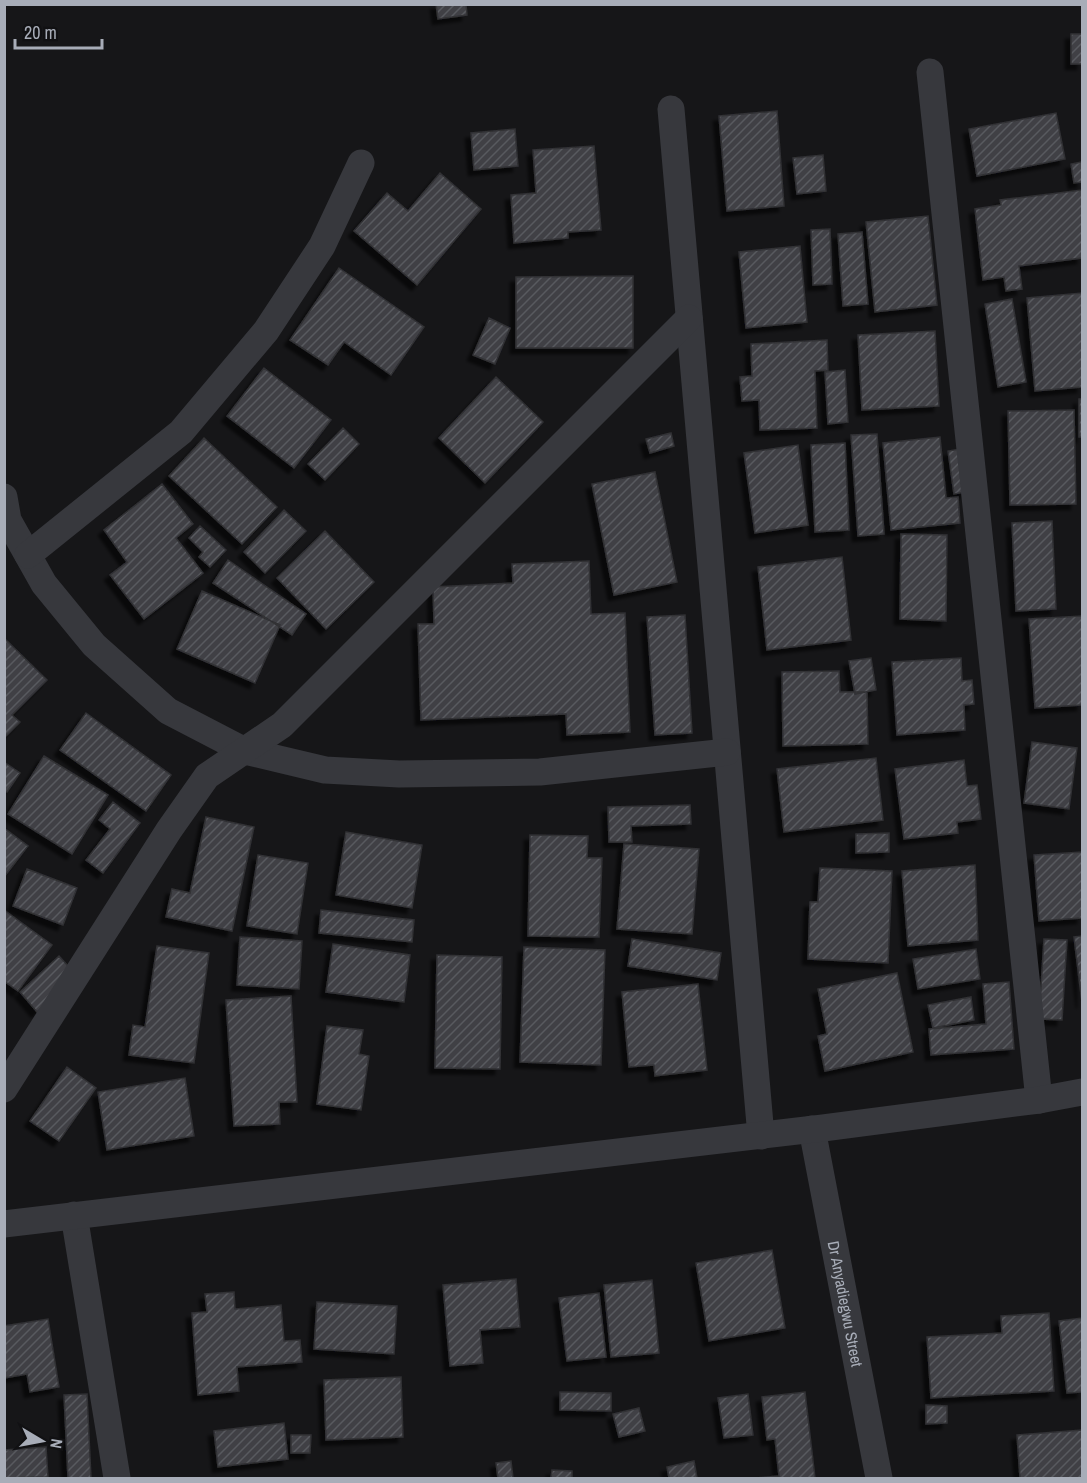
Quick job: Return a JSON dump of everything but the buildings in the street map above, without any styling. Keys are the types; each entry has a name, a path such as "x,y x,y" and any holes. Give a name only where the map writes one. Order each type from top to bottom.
{"street":[{"path":"930,72 1039,1100"},
{"path":"671,109 761,1136"},
{"path":"28,555 181,432 266,331 322,246 362,163"},
{"path":"4,1089 175,821 207,776 282,725 689,318"},
{"path":"4,497 8,520 44,584 94,645 168,711 244,751 325,770 399,774 540,772 727,752"},
{"path":"4,1224 761,1136 1039,1100 1083,1092"},
{"name":"Dr Anyadiegwu Street","path":"812,1129 879,1479"},
{"path":"74,1215 117,1479"}]}
